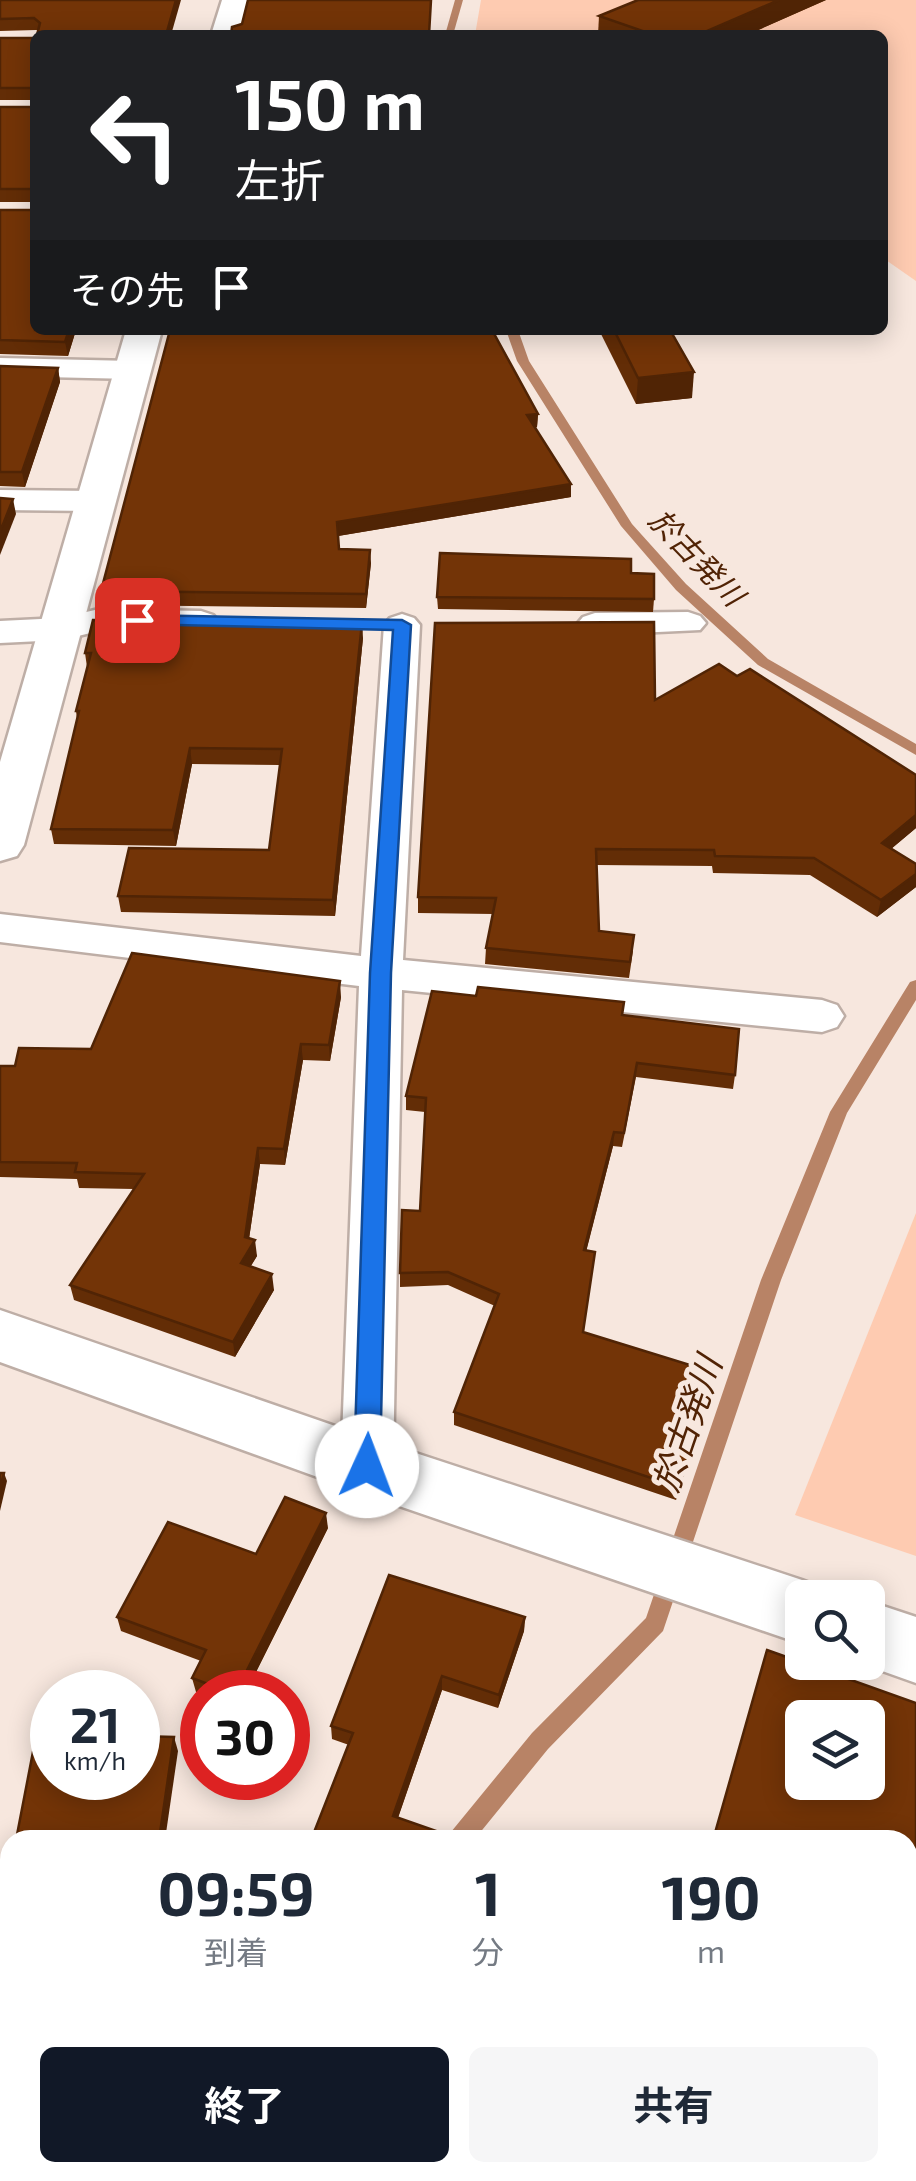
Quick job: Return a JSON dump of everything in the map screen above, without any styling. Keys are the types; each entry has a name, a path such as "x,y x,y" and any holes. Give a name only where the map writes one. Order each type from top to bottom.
{"main road":[{"path":"226,30 235,0"},
{"path":"0,845 6,802 61,629 138,350"},
{"path":"0,1336 367,1466 785,1606"},
{"path":"885,1640 916,1650"}],"street":[{"path":"0,367 138,350"},
{"path":"0,500 96,501"},
{"path":"0,632 61,629 99,620 232,622"},
{"path":"554,624 688,623"},
{"path":"367,1466 381,973 402,625"},
{"path":"0,928 381,973 822,1016"}],"shaded area":[{"path":"481,0 916,0 916,281 888,261 888,30 476,30"},
{"path":"916,1213 916,1556 795,1515"}],"building":[{"path":"0,0 176,0 167,30 38,30 40,23 34,18 0,19"},
{"path":"248,0 431,0 429,30 232,30 242,24"},
{"path":"638,0 779,0 710,30 640,30 599,16"},
{"path":"0,38 30,38 30,88 0,88"},
{"path":"0,107 30,107 30,189 0,189"},
{"path":"0,210 30,210 30,335 67,335 65,342 0,340"},
{"path":"169,335 495,335 538,414 527,415 571,484 337,522 339,549 370,550 366,594 101,591"},
{"path":"616,335 673,335 694,372 638,378"},
{"path":"0,366 58,368 22,472 0,472"},
{"path":"0,498 13,499 0,532"},
{"path":"440,553 631,559 631,573 654,574 654,599 437,597"},
{"path":"93,620 362,623 333,900 118,896 129,848 269,850 282,749 190,748 173,830 51,829 91,653 85,653"},
{"path":"654,622 655,700 719,664 737,676 750,669 916,775 916,815 882,843 916,864 916,874 881,900 814,858 715,856 714,850 596,849 599,931 634,935 630,962 486,948 496,898 418,897 435,623"},
{"path":"132,953 340,981 329,1045 301,1044 284,1149 258,1148 245,1237 255,1240 241,1263 272,1274 233,1342 70,1285 144,1174 75,1172 77,1163 0,1162 0,1066 15,1066 19,1048 91,1049"},
{"path":"478,987 624,1002 622,1015 739,1029 735,1075 637,1063 624,1133 614,1132 584,1250 595,1252 583,1332 716,1373 678,1487 454,1412 499,1294 448,1272 400,1273 402,1210 420,1211 426,1098 406,1096 432,991 476,996"},
{"path":"285,1497 326,1513 247,1670 196,1670 206,1650 117,1617 168,1522 256,1554"},
{"path":"389,1575 525,1617 499,1695 442,1676 393,1816 433,1830 315,1830 353,1733 331,1726"},
{"path":"767,1650 785,1656 785,1680 851,1680 916,1703 916,1830 716,1830"},
{"path":"160,1737 174,1737 160,1830 18,1830 30,1767 30,1800 160,1800"}],"waterway":[{"name":"於古発川","path":"450,30 459,0"},
{"name":"於古発川","path":"514,335 523,361 627,526 681,587 763,662 916,750"},
{"name":"於古発川","path":"467,1830 540,1741 655,1624 771,1280 839,1112 916,986"}],"route":[{"path":"137,620 402,625 381,973 367,1466"}]}
